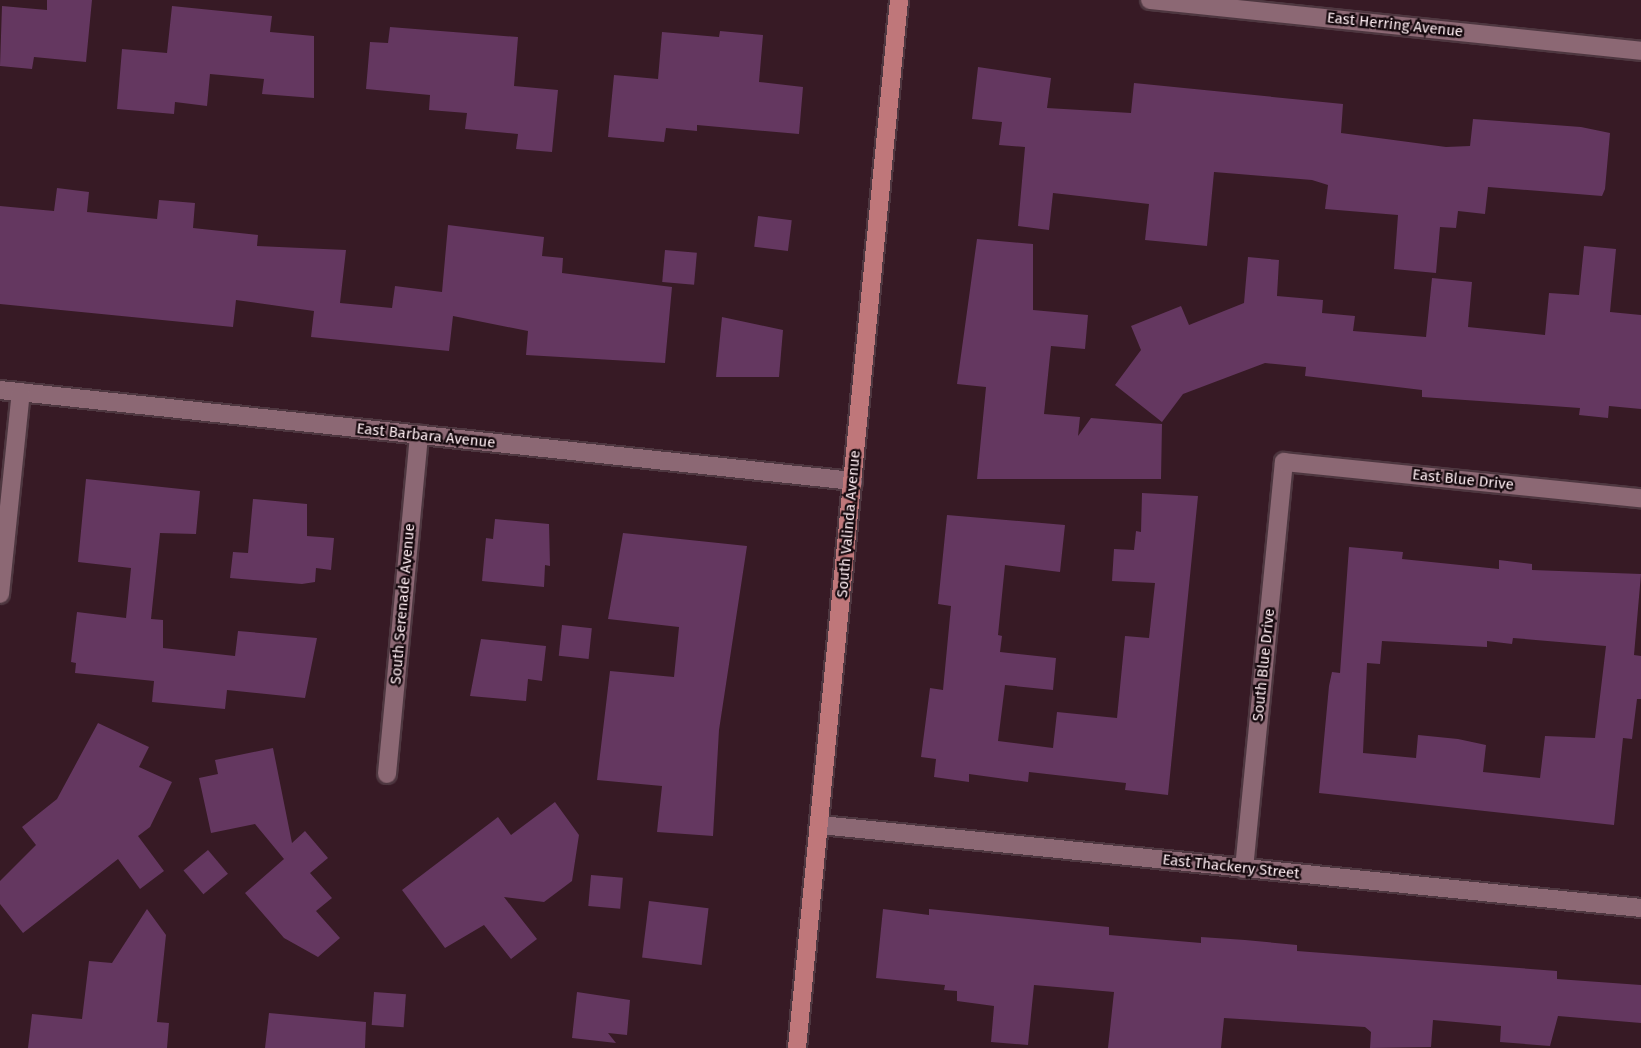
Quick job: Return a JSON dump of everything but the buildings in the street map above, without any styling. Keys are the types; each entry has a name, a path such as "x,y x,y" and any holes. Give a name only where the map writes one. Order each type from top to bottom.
{"main road":[{"name":"South Valinda Avenue","path":"797,1048 899,0"}],"street":[{"name":"East Herring Avenue","path":"1150,0 1641,51"},
{"name":"East Barbara Avenue","path":"0,390 853,481"},
{"path":"0,594 21,392"},
{"name":"South Serenade Avenue","path":"387,774 419,435"},
{"name":"East Blue Drive","path":"1284,462 1641,498"},
{"name":"South Blue Drive","path":"1244,869 1284,462"},
{"name":"East Thackery Street","path":"820,825 1641,908"}]}
